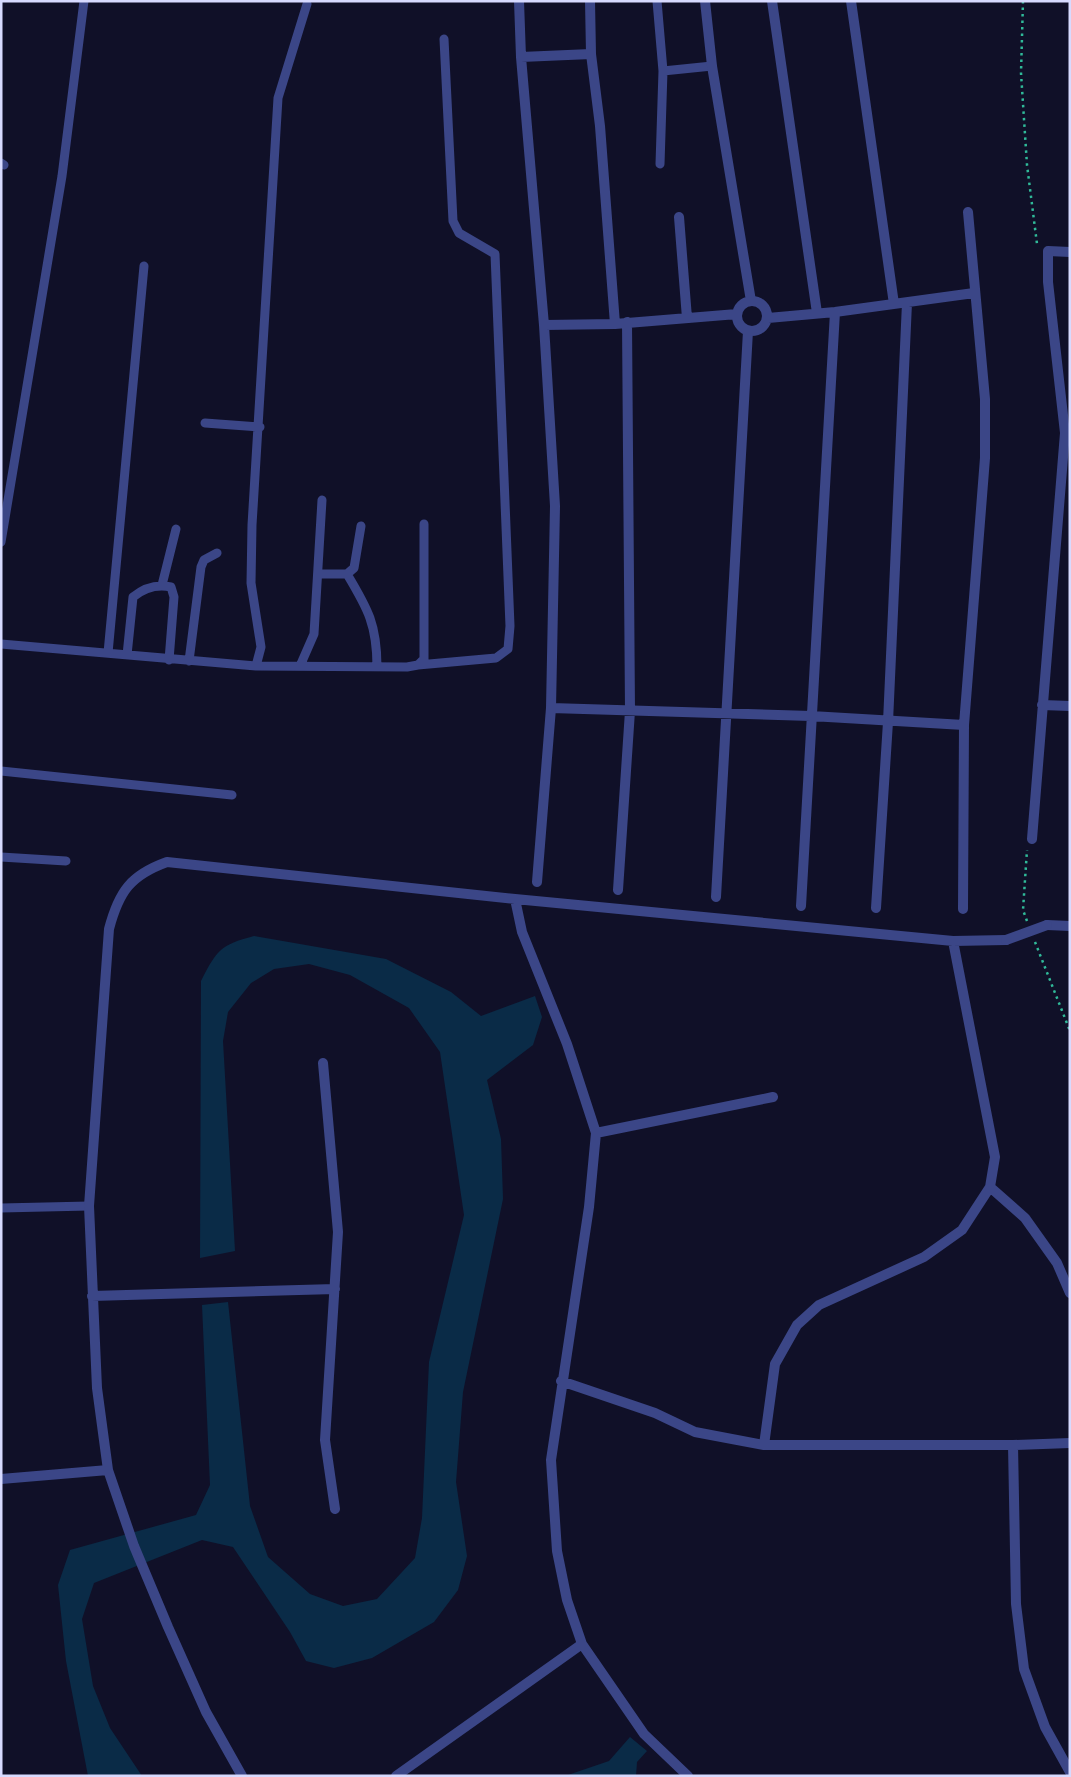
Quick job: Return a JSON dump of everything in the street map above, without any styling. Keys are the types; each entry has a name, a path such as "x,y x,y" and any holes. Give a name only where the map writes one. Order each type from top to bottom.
{"street":[{"path":"519,1 520,57 544,325 555,506 551,708 537,882"},
{"path":"590,1 591,54 600,126 615,324"},
{"path":"704,1 712,66 751,301"},
{"path":"772,1 818,313"},
{"path":"851,1 894,304"},
{"path":"520,57 591,54"},
{"path":"963,909 964,725 985,458 985,399 968,212"},
{"path":"679,217 687,318"},
{"path":"1030,843 1065,432 1048,282 1048,251 1070,252"},
{"path":"768,318 835,312 974,293"},
{"path":"751,301 757,301 765,308 768,318 758,331 748,331 739,325 737,314 742,305 751,301"},
{"path":"876,908 888,722 907,303"},
{"path":"801,906 835,312"},
{"path":"544,325 615,324 737,314"},
{"path":"618,890 630,711 627,322"},
{"path":"716,898 748,331"},
{"path":"1059,501 1070,502"},
{"path":"1042,705 1070,706"},
{"path":"551,708 811,716 964,725"},
{"path":"242,1776 206,1712 134,1546 108,1470 97,1388 89,1206 109,929 114,909 121,894 132,880 146,870 167,862 515,899 953,941 1006,940 1047,925 1070,926"},
{"path":"515,899 522,932 567,1044 596,1133 589,1207 561,1381 551,1460 556,1551 567,1600 582,1644 644,1734 688,1776"},
{"path":"764,1445 775,1364 797,1325 820,1305 924,1257 962,1230 990,1187 995,1157 953,941"},
{"path":"323,1063 338,1232 325,1440 335,1509"},
{"path":"596,1133 773,1097"},
{"path":"990,1187 1025,1218 1057,1263 1070,1293"},
{"path":"92,1296 334,1289"},
{"path":"561,1381 656,1413 695,1432 764,1445 1012,1445 1070,1443"},
{"path":"1012,1445 1016,1604 1024,1669 1046,1727 1070,1772"},
{"path":"1,1480 108,1470"},
{"path":"396,1776 582,1644"}],"lane":[{"path":"1,542 62,176 84,1"},
{"path":"657,1 663,71 660,164"},
{"path":"256,666 261,647 251,583 252,525 260,427 278,98 307,4"},
{"path":"1,644 169,660 256,666 418,665 496,658 508,649 510,626 495,254 459,233 453,221 444,39"},
{"path":"663,71 712,66"},
{"path":"108,653 144,266"},
{"path":"205,424 260,427"},
{"path":"300,666 314,634 322,500"},
{"path":"418,665 424,659 424,524"},
{"path":"319,574 348,574 354,568 361,526"},
{"path":"162,585 176,529"},
{"path":"189,661 201,567 204,560 217,554"},
{"path":"348,574 366,604 374,624 377,640 377,666"},
{"path":"127,655 133,596 142,590 162,585 171,587 174,596 169,660"},
{"path":"1,771 232,795"},
{"path":"1,857 66,861"},
{"path":"1,1208 89,1206"}],"path":[{"path":"1023,1 1021,73 1027,165 1037,245"},
{"path":"1029,927 1023,910 1030,843"},
{"path":"1032,936 1070,1031"}],"water":[{"path":"254,936 386,959 451,992 481,1016 535,996 542,1017 533,1045 487,1080 501,1139 503,1199 463,1392 456,1482 467,1556 458,1590 434,1622 372,1658 334,1668 306,1661 290,1632 233,1547 202,1540 94,1583 82,1619 93,1686 110,1728 142,1776 88,1776 66,1661 58,1585 70,1550 196,1515 210,1485 202,1305 228,1302 250,1506 268,1557 310,1594 343,1606 377,1599 415,1558 422,1518 429,1362 464,1215 440,1052 409,1008 350,975 309,964 274,969 251,983 228,1012 223,1041 235,1251 200,1258 201,981 211,962 221,950 234,942"},
{"path":"630,1737 647,1751 637,1762 636,1776 565,1776 609,1761"}]}
